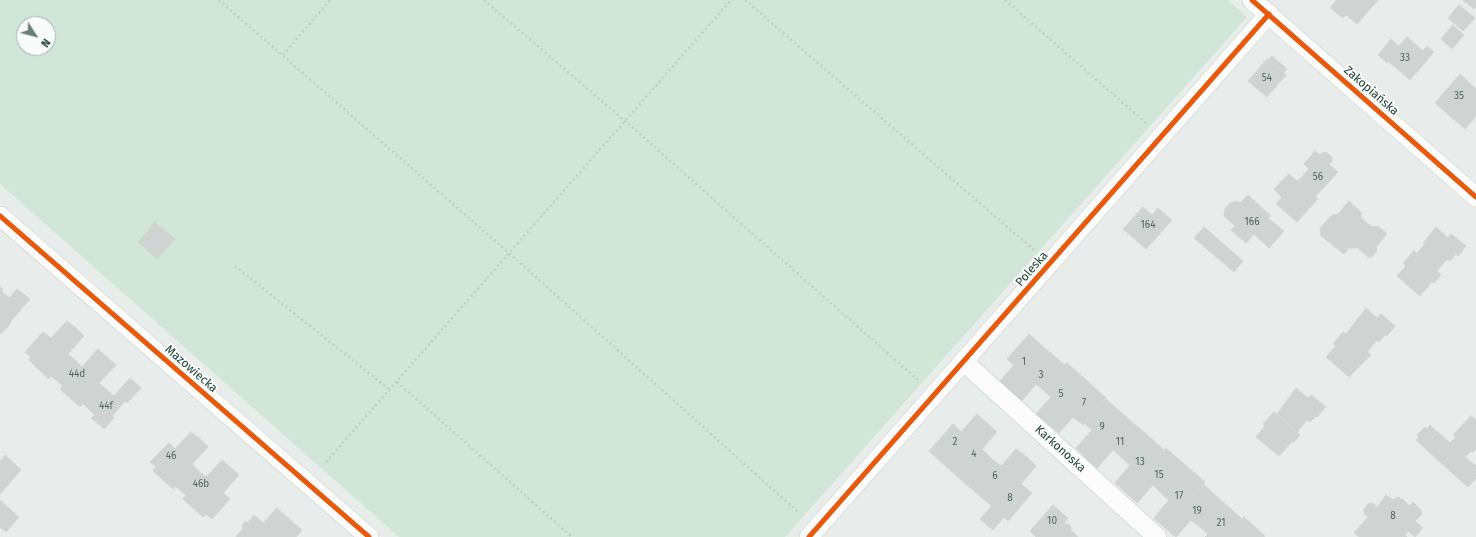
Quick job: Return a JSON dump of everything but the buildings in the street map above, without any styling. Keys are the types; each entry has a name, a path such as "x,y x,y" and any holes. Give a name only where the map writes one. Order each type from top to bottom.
{"street":[{"name":"Zakopiańska","path":"1254,1 1476,197"},
{"name":"Poleska","path":"809,537 1268,14"},
{"name":"Mazowiecka","path":"0,216 369,537"},
{"name":"Karkonoska","path":"964,362 1157,537"}],"path":[{"path":"219,0 509,253 798,512"},
{"path":"282,55 330,0"},
{"path":"484,0 625,121 918,380"},
{"path":"326,462 731,0"},
{"path":"745,0 1034,250"},
{"path":"1005,0 1146,123"},
{"path":"235,266 390,390"},
{"path":"396,382 572,537"}],"green space":[{"path":"0,0 1228,0 1247,17 785,537 399,537 0,184"}],"cycle path":[{"path":"1252,0 1476,197"},
{"path":"809,537 1269,14"},
{"path":"0,216 369,537"}]}
